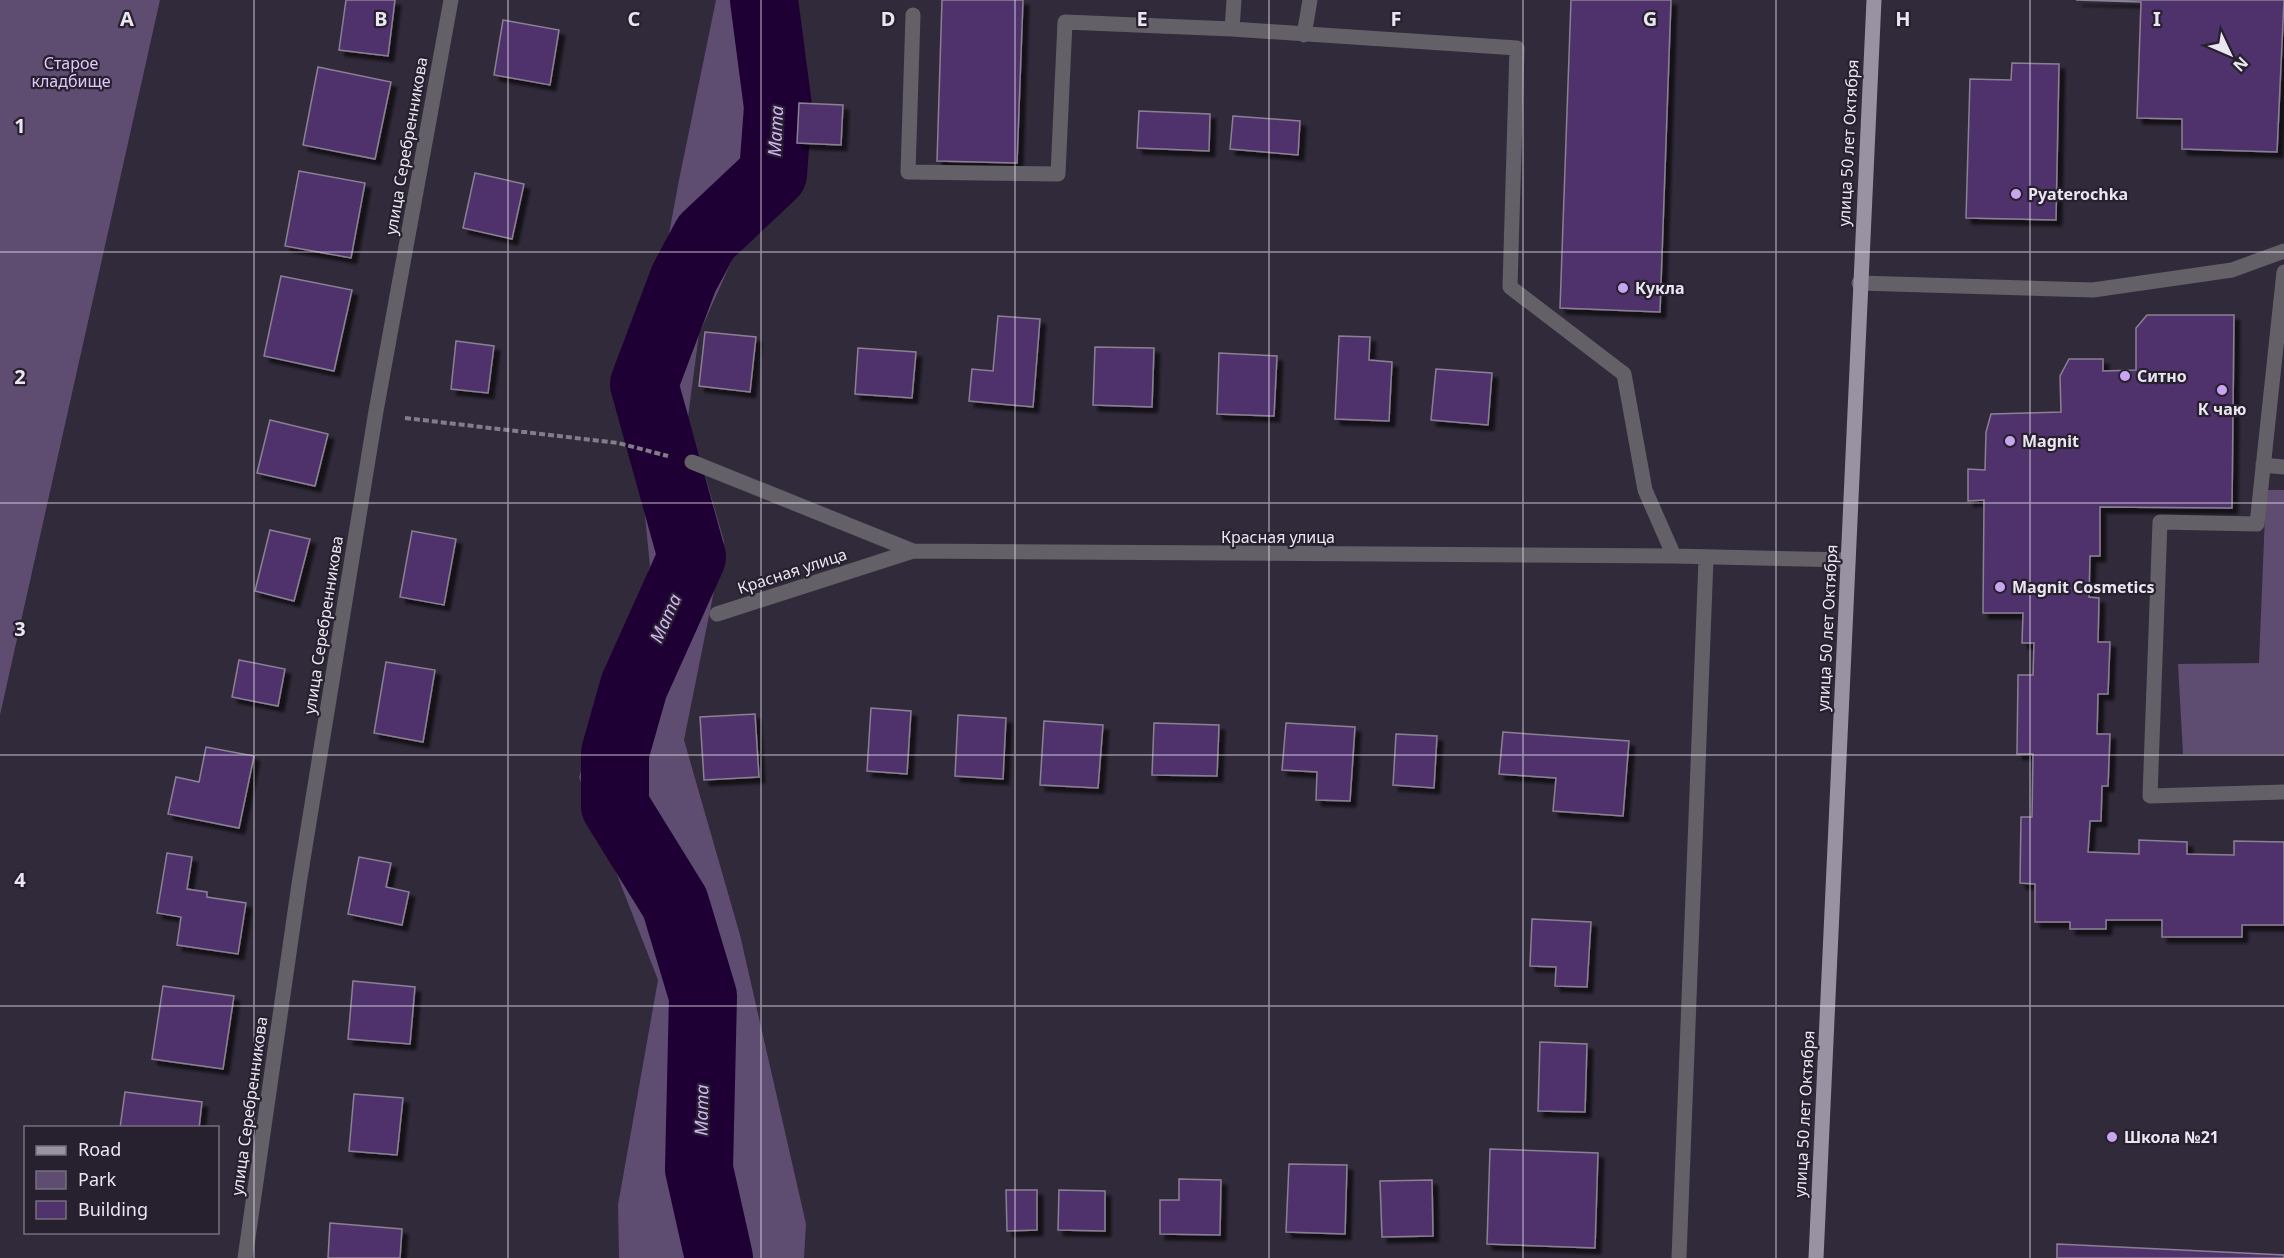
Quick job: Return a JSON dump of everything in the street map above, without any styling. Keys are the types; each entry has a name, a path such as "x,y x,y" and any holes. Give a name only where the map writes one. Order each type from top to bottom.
{"main road":[{"name":"улица 50 лет Октября","path":"1816,1258 1859,283 1874,0"}],"street":[{"name":"улица Серебренникова","path":"245,1258 297,896 374,423 451,0"},
{"path":"1232,29 1234,0"},
{"path":"1304,35 1310,0"},
{"path":"913,15 908,172 1058,174 1065,22 1232,29 1517,48 1510,287 1624,374 1645,490 1674,556"},
{"path":"1859,283 2093,290 2232,270 2284,251"},
{"path":"2284,272 2257,524 2160,522 2150,796 2284,792"},
{"path":"692,462 913,552"},
{"path":"2263,465 2284,466"},
{"name":"Красная улица","path":"717,614 913,552 1674,556 1706,559 1848,560"},
{"path":"1679,1258 1706,559"}],"path":[{"path":"405,418 618,443 692,462"}],"green space":[{"name":"Старое кладбище","path":"0,0 160,0 0,715"},
{"path":"716,0 784,0 759,200 699,334 688,417 724,541 684,740 740,935 806,1224 804,1258 619,1258 618,1205 658,980 579,777 650,566 635,417 679,180"},
{"path":"2266,490 2284,490 2284,754 2183,754 2178,664 2259,663"}],"building":[{"path":"346,0 395,0 388,56 339,50"},
{"path":"942,0 1023,0 1017,163 937,161"},
{"path":"1571,0 1671,0 1660,312 1560,308"},
{"path":"2076,0 2284,0 2277,152 2182,149 2182,119 2137,118 2141,2"},
{"path":"503,20 559,30 550,85 494,75"},
{"path":"2012,63 2059,64 2056,220 1966,218 1970,79 2011,80"},
{"path":"318,67 391,82 375,159 303,145"},
{"path":"799,103 843,105 841,145 797,143"},
{"path":"1139,111 1210,114 1209,151 1137,148"},
{"path":"1233,116 1300,121 1298,155 1230,149"},
{"path":"299,171 365,183 351,258 285,246"},
{"path":"475,173 524,184 512,239 463,228"},
{"path":"281,276 352,290 334,371 264,356"},
{"path":"2147,315 2234,315 2232,508 2100,507 2100,556 2090,556 2089,597 2099,598 2098,642 2110,642 2108,694 2098,694 2097,734 2110,734 2108,786 2102,786 2101,821 2090,821 2088,852 2139,854 2139,840 2187,842 2187,854 2234,855 2234,841 2284,842 2284,925 2242,925 2242,937 2162,937 2162,920 2106,920 2106,929 2070,929 2070,922 2035,922 2035,884 2020,883 2021,817 2032,817 2033,754 2017,754 2018,675 2033,675 2034,643 2022,643 2023,613 1983,613 1984,500 1968,501 1968,469 1985,470 1986,432 1991,414 2061,412 2060,376 2069,359 2103,359 2103,371 2136,370 2136,328"},
{"path":"998,316 1040,319 1033,407 969,401 972,369 993,371"},
{"path":"705,332 756,337 750,392 699,386"},
{"path":"1339,336 1370,337 1369,360 1392,362 1389,421 1335,419"},
{"path":"456,341 494,346 488,393 451,389"},
{"path":"1095,347 1154,348 1152,407 1093,405"},
{"path":"858,348 916,352 912,398 855,394"},
{"path":"1219,353 1277,356 1274,416 1217,414"},
{"path":"1436,369 1492,373 1488,425 1431,420"},
{"path":"270,420 328,434 315,486 257,473"},
{"path":"270,530 310,539 294,601 255,591"},
{"path":"412,531 456,539 444,605 400,597"},
{"path":"239,660 285,669 278,706 232,697"},
{"path":"386,662 435,670 423,742 374,733"},
{"path":"871,708 911,711 907,774 867,771"},
{"path":"755,714 759,777 704,780 700,717"},
{"path":"958,715 1006,718 1003,779 955,776"},
{"path":"1044,721 1103,725 1098,788 1040,785"},
{"path":"1154,723 1219,725 1217,776 1152,775"},
{"path":"1286,723 1355,727 1350,801 1316,800 1317,772 1282,770"},
{"path":"1503,732 1629,741 1623,816 1553,811 1556,778 1499,774"},
{"path":"1396,734 1437,736 1434,788 1393,785"},
{"path":"206,747 254,756 239,828 168,814 176,777 199,782"},
{"path":"167,853 192,857 187,889 207,892 207,897 246,903 238,954 177,945 181,917 157,913"},
{"path":"359,857 391,863 386,887 409,892 402,925 348,914"},
{"path":"1532,919 1591,922 1587,987 1555,986 1556,967 1530,966"},
{"path":"353,981 415,987 410,1044 348,1039"},
{"path":"163,986 234,996 223,1069 152,1059"},
{"path":"1540,1042 1587,1044 1585,1112 1538,1111"},
{"path":"125,1092 202,1102 199,1126 120,1126"},
{"path":"354,1094 403,1098 397,1155 349,1151"},
{"path":"1490,1149 1598,1153 1595,1248 1487,1244"},
{"path":"1289,1164 1347,1165 1345,1234 1286,1232"},
{"path":"1179,1179 1221,1180 1220,1235 1160,1234 1160,1200 1179,1200"},
{"path":"1432,1180 1433,1236 1382,1237 1380,1181"},
{"path":"1006,1190 1037,1190 1037,1230 1007,1231"},
{"path":"1059,1190 1105,1191 1105,1231 1058,1230"},
{"path":"330,1223 402,1229 400,1258 328,1258"},
{"path":"2057,1244 2284,1255 2284,1258 2057,1258"}],"waterway":[{"name":"Мата","path":"719,1258 699,1169 703,996 675,903 615,806 615,753 634,686 692,557 644,384 684,278 706,237 773,174 778,107 764,0"}],"place":[{"name":"Pyaterochka","path":"2016,194"},
{"name":"Кукла","path":"1623,288"},
{"name":"Ситно","path":"2125,376"},
{"name":"К чаю","path":"2222,390"},
{"name":"Magnit","path":"2010,441"},
{"name":"Magnit Cosmetics","path":"2000,587"},
{"name":"Школа №21","path":"2112,1137"}]}
